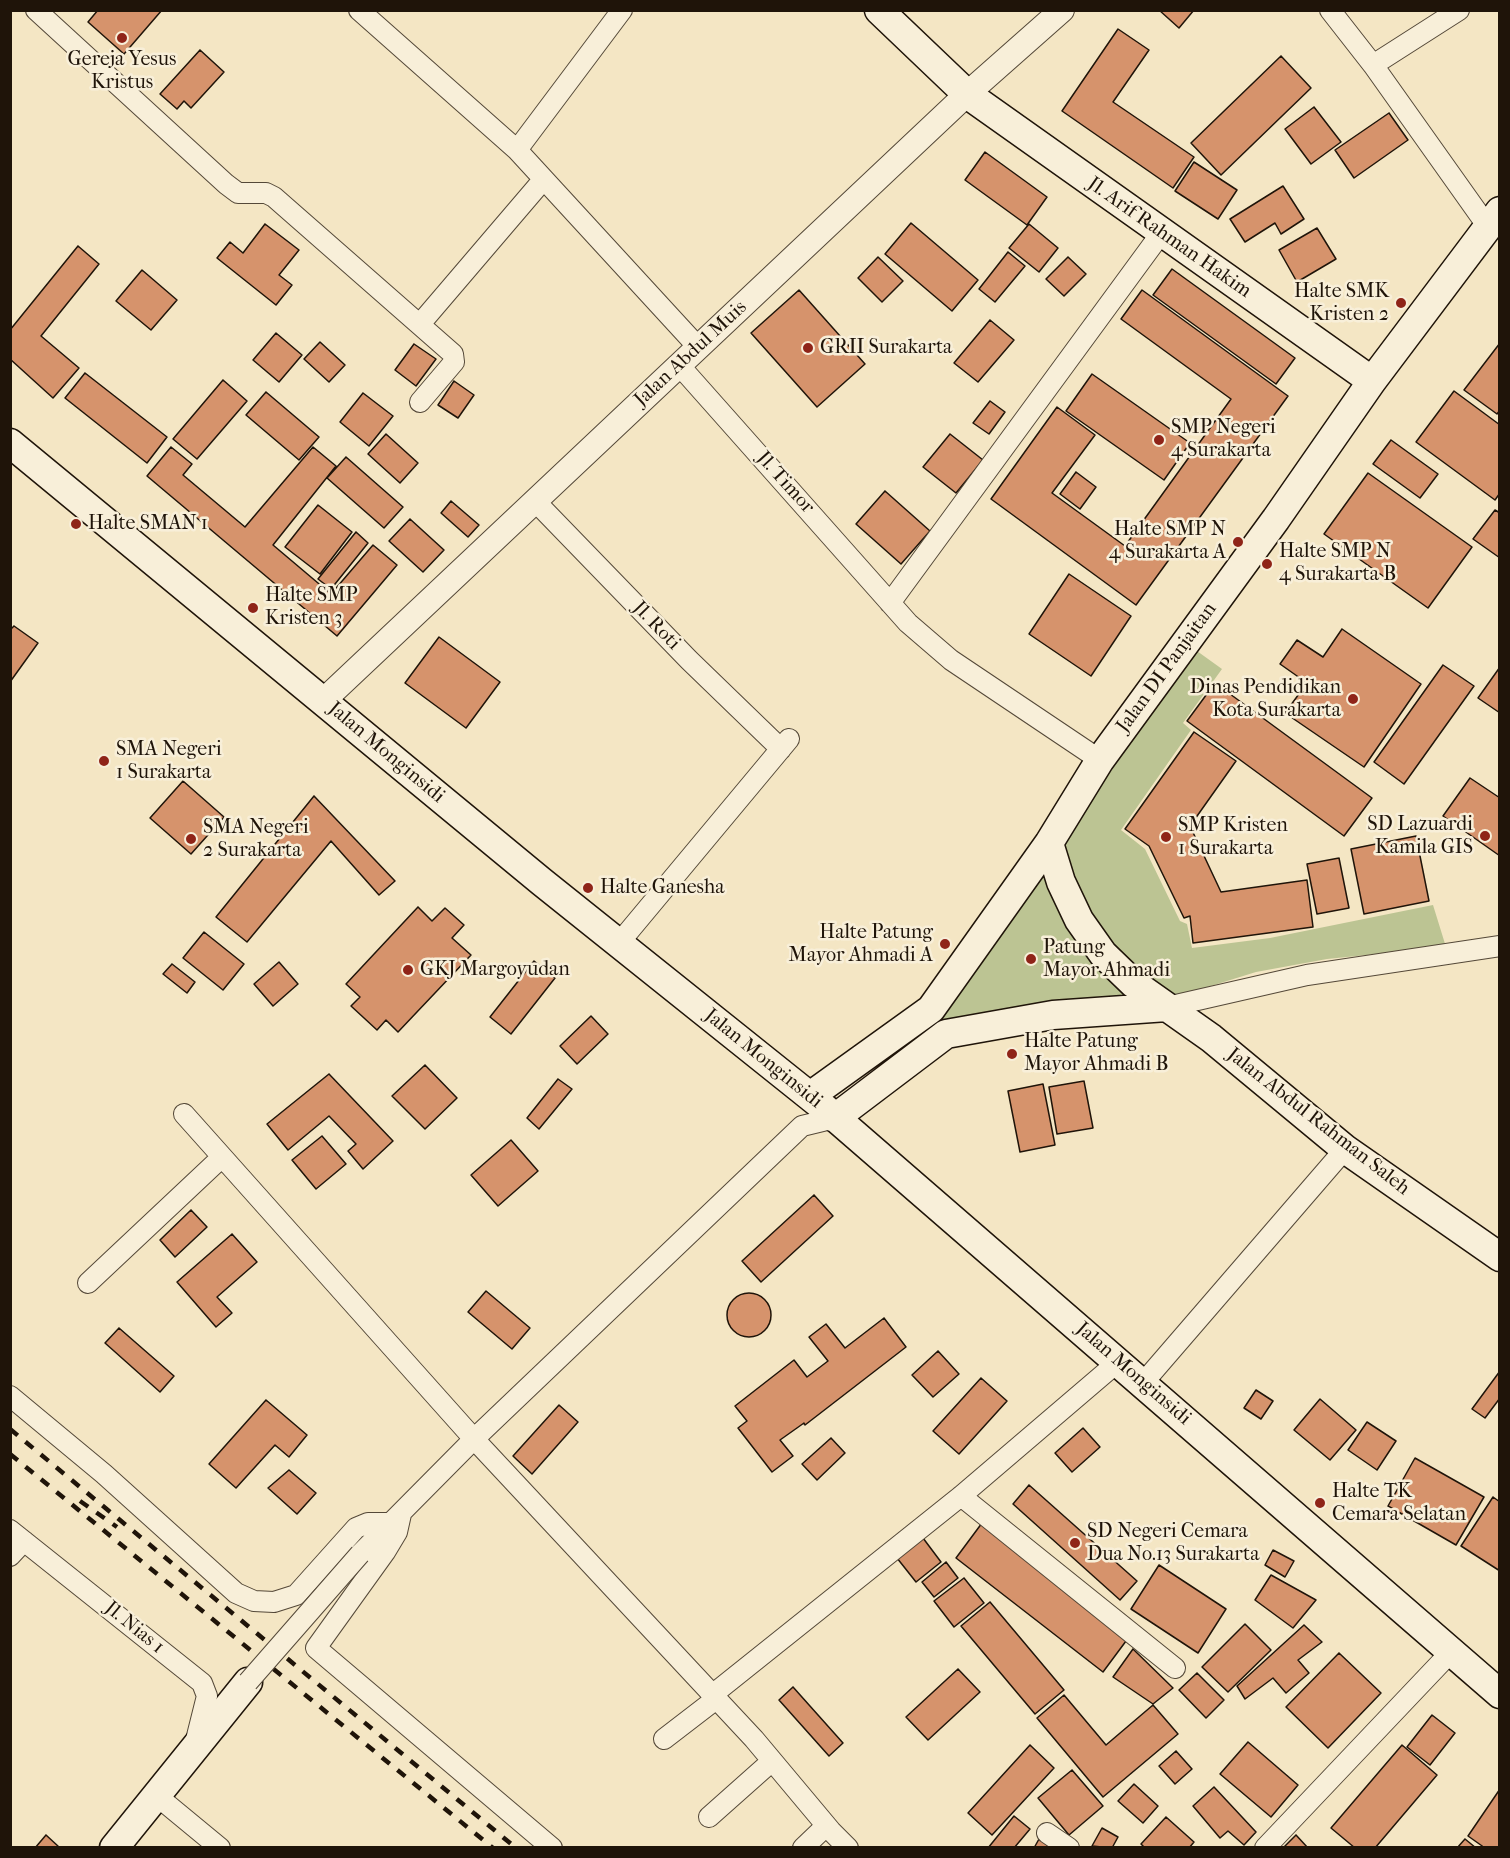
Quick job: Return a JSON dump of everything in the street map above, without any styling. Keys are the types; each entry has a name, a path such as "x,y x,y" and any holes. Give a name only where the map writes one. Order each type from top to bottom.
{"main road":[{"name":"Jl. Arif Rahman Hakim","path":"879,10 967,94 1372,381"},
{"name":"Jalan DI Panjaitan","path":"810,1096 931,1009 1049,843 1100,760 1276,519 1372,381 1494,219"},
{"name":"Jalan Monginsidi","path":"10,443 619,944 810,1096 1119,1361 1450,1653 1500,1694"},
{"name":"Jalan Abdul Rahman Saleh","path":"1049,843 1061,882 1079,920 1103,954 1133,983 1211,1038 1345,1149 1500,1257"},
{"path":"931,1009 925,1022 932,1032 946,1034 1053,1015 1167,1007"},
{"path":"835,1118 946,1034"},
{"path":"114,1848 248,1682"}],"street":[{"path":"36,10 226,184 238,193 266,193 274,197 420,324 455,358 420,402"},
{"path":"359,10 517,150 698,347"},
{"path":"517,150 622,10"},
{"name":"Jalan Abdul Muis","path":"323,701 967,94 1062,10"},
{"path":"1330,10 1494,219"},
{"path":"1373,66 1459,10"},
{"path":"420,324 543,180"},
{"path":"890,603 1162,232"},
{"name":"Jl. Timor","path":"679,365 890,603 951,660 1100,760"},
{"name":"Jl. Roti","path":"535,501 689,660 785,744 619,944"},
{"path":"1167,1007 1307,975 1500,946"},
{"path":"802,1126 810,1096"},
{"path":"184,1114 474,1438 714,1697 772,1761 826,1826 848,1848"},
{"path":"248,1682 360,1554 474,1438 802,1126 835,1118"},
{"path":"1143,1383 1345,1149"},
{"path":"88,1284 222,1157"},
{"path":"664,1739 961,1496 1119,1361"},
{"path":"10,1396 104,1474 236,1593 255,1601 274,1602 296,1595 356,1528 368,1522 395,1517"},
{"path":"961,1496 1175,1668"},
{"path":"395,1517 397,1532 385,1552 316,1648 552,1848"},
{"path":"10,1556 17,1535"},
{"name":"Jl. Nias 1","path":"17,1535 202,1683 207,1696 194,1750"},
{"path":"1265,1848 1450,1653"},
{"path":"709,1817 772,1761"},
{"path":"158,1796 220,1848"},
{"path":"802,1848 826,1826"},
{"path":"1047,1833 1069,1848"}],"green space":[{"path":"1190,646 1222,669 1183,723 1191,730 1121,830 1145,849 1180,921 1187,924 1192,948 1270,938 1433,905 1446,947 1327,959 1256,972 1169,999 1124,960 1091,917 1058,841"},
{"path":"1047,855 1157,1005 937,1027 931,1020"}],"building":[{"name":"Gereja Yesus Kristus","path":"98,10 162,10 124,54 88,22"},
{"path":"1159,10 1194,10 1179,28"},
{"path":"1118,29 1149,50 1113,102 1194,157 1173,188 1062,111"},
{"path":"200,50 224,72 191,108 184,101 177,109 160,94"},
{"path":"1281,56 1311,88 1221,175 1191,143"},
{"path":"1314,107 1341,142 1311,164 1285,129"},
{"path":"1389,113 1408,140 1354,178 1335,150"},
{"path":"985,152 1047,197 1027,225 965,180"},
{"path":"1194,162 1237,190 1218,219 1175,191"},
{"path":"1283,186 1304,219 1281,234 1275,223 1245,242 1230,219"},
{"path":"911,223 978,280 952,311 885,254"},
{"path":"265,224 299,250 279,275 292,285 276,305 217,258 230,242 243,253"},
{"path":"1029,224 1058,248 1039,272 1009,248"},
{"path":"1317,228 1336,259 1297,282 1279,250"},
{"path":"78,246 99,264 41,336 79,368 53,398 10,359 10,330"},
{"path":"1008,252 1025,266 995,302 979,289"},
{"path":"878,257 903,281 882,302 858,278"},
{"path":"1068,257 1086,274 1064,296 1046,279"},
{"path":"1172,269 1295,358 1276,384 1153,295"},
{"path":"142,270 177,300 151,330 116,301"},
{"name":"GRII Surakarta","path":"799,290 865,364 817,407 751,333"},
{"path":"1142,290 1288,396 1136,605 991,499 1057,407 1095,435 1052,493 1125,546 1231,399 1121,319"},
{"path":"990,320 1014,340 978,382 954,363"},
{"path":"276,333 302,355 279,382 253,360"},
{"path":"320,342 345,365 329,382 304,359"},
{"path":"1500,343 1500,410 1497,414 1464,390"},
{"path":"414,344 436,359 416,386 395,370"},
{"path":"85,373 167,437 147,463 65,398"},
{"path":"1092,374 1190,443 1164,480 1066,411"},
{"path":"223,380 247,401 197,459 173,439"},
{"path":"454,381 474,395 458,418 438,405"},
{"path":"1454,391 1500,425 1500,493 1495,500 1416,442"},
{"path":"266,392 319,437 299,460 246,415"},
{"path":"363,393 393,416 369,446 340,422"},
{"path":"990,401 1005,412 989,434 973,423"},
{"path":"386,434 418,463 400,483 368,454"},
{"path":"950,434 983,460 956,493 923,467"},
{"path":"1391,440 1438,474 1420,498 1373,464"},
{"path":"171,447 192,464 183,475 245,527 313,447 336,466 273,545 331,594 373,545 397,565 337,636 147,476"},
{"path":"346,457 403,507 384,528 327,478"},
{"path":"1076,472 1096,487 1080,509 1060,494"},
{"path":"1368,473 1472,547 1428,608 1324,534"},
{"path":"885,491 930,531 901,564 856,524"},
{"path":"451,501 479,525 468,537 441,513"},
{"path":"318,505 352,532 320,574 285,547"},
{"path":"1495,510 1500,513 1500,558 1473,539"},
{"path":"410,519 444,550 423,572 389,541"},
{"path":"356,532 368,543 331,589 318,579"},
{"path":"1069,574 1131,616 1091,676 1029,634"},
{"path":"14,626 38,643 10,682 10,630"},
{"name":"Dinas Pendidikan Kota Surakarta","path":"1342,629 1421,684 1364,767 1285,713 1307,683 1280,664 1297,640 1323,657"},
{"path":"439,637 500,682 466,728 405,683"},
{"path":"1443,665 1474,686 1404,784 1374,762"},
{"path":"1500,667 1500,713 1478,698"},
{"path":"1215,683 1372,798 1344,836 1187,721"},
{"name":"SMP Kristen 1 Surakarta","path":"1194,732 1236,761 1190,826 1221,892 1307,880 1313,927 1193,943 1190,916 1184,918 1149,846 1125,829"},
{"name":"SD Lazuardi Kamila GIS","path":"1470,778 1500,798 1500,856 1443,816"},
{"path":"183,781 224,817 191,854 150,818"},
{"path":"314,796 395,881 379,895 331,841 247,942 216,917"},
{"path":"1416,836 1429,901 1364,914 1351,849"},
{"path":"1339,858 1349,908 1317,914 1307,864"},
{"name":"GKJ Margoyudan","path":"418,907 432,921 445,908 464,925 452,938 471,955 398,1032 386,1020 377,1030 351,1006 360,997 346,984"},
{"path":"204,932 244,964 223,990 183,958"},
{"path":"534,961 555,978 511,1034 490,1017"},
{"path":"279,962 298,984 273,1006 254,984"},
{"path":"172,964 195,982 187,993 163,974"},
{"path":"591,1016 608,1034 577,1064 560,1046"},
{"path":"425,1065 457,1098 425,1129 392,1096"},
{"path":"329,1074 393,1141 363,1169 348,1151 356,1144 329,1116 288,1150 267,1124"},
{"path":"558,1079 572,1089 539,1129 527,1118"},
{"path":"1084,1081 1093,1128 1057,1134 1049,1087"},
{"path":"1043,1084 1055,1145 1020,1152 1008,1091"},
{"path":"322,1136 346,1164 316,1189 292,1160"},
{"path":"511,1140 538,1171 498,1206 471,1175"},
{"path":"814,1195 833,1216 761,1282 742,1261"},
{"path":"191,1210 207,1227 175,1257 160,1240"},
{"path":"232,1234 257,1262 217,1297 232,1313 216,1327 177,1282"},
{"path":"486,1291 530,1328 512,1349 468,1312"},
{"path":"749,1293 758,1294 765,1299 770,1306 770,1324 765,1331 758,1336 749,1337 740,1336 733,1331 728,1324 727,1315 728,1306 733,1299 740,1294"},
{"path":"884,1318 906,1347 805,1425 804,1423 780,1440 793,1456 772,1472 738,1428 747,1421 735,1406 794,1360 807,1377 828,1361 809,1337 826,1324 845,1348"},
{"path":"119,1328 174,1376 160,1392 105,1343"},
{"path":"938,1351 959,1374 933,1397 912,1375"},
{"path":"1500,1371 1500,1398 1485,1418 1472,1409"},
{"path":"981,1378 1007,1401 959,1454 933,1431"},
{"path":"1256,1390 1273,1401 1261,1419 1244,1408"},
{"path":"1320,1399 1356,1430 1330,1460 1294,1430"},
{"path":"266,1400 307,1435 289,1457 275,1445 236,1488 209,1464"},
{"path":"559,1405 578,1422 532,1474 513,1456"},
{"path":"1367,1422 1396,1441 1377,1470 1348,1450"},
{"path":"1083,1428 1100,1447 1072,1472 1055,1453"},
{"path":"831,1438 845,1453 817,1480 802,1464"},
{"path":"1415,1458 1484,1497 1456,1545 1388,1506"},
{"path":"289,1470 316,1493 297,1514 268,1488"},
{"name":"SD Negeri Cemara Dua No.13 Surakarta","path":"1029,1485 1137,1581 1120,1600 1013,1504"},
{"path":"1493,1497 1500,1502 1500,1571 1461,1546"},
{"path":"982,1523 1129,1637 1103,1672 956,1558"},
{"path":"923,1538 941,1562 916,1582 897,1558"},
{"path":"1273,1550 1294,1561 1285,1577 1265,1565"},
{"path":"946,1562 958,1578 934,1597 922,1582"},
{"path":"1159,1565 1226,1609 1198,1653 1131,1609"},
{"path":"1271,1575 1316,1600 1293,1628 1255,1600"},
{"path":"964,1578 984,1603 954,1627 934,1601"},
{"path":"990,1602 1064,1690 1035,1714 961,1626"},
{"path":"1245,1624 1271,1650 1228,1692 1202,1667"},
{"path":"1304,1625 1322,1642 1298,1660 1309,1673 1286,1693 1273,1678 1245,1699 1237,1686"},
{"path":"1133,1649 1173,1688 1153,1704 1113,1677"},
{"path":"1339,1653 1381,1693 1328,1748 1286,1707"},
{"path":"958,1669 980,1692 928,1740 906,1717"},
{"path":"1197,1673 1224,1700 1206,1718 1179,1690"},
{"path":"793,1687 843,1743 829,1756 779,1700"},
{"path":"1064,1695 1106,1745 1153,1705 1178,1734 1103,1797 1037,1718"},
{"path":"1432,1715 1455,1733 1430,1765 1407,1747"},
{"path":"1248,1742 1298,1785 1271,1817 1220,1774"},
{"path":"1030,1745 1054,1768 992,1835 968,1813"},
{"path":"1402,1745 1437,1775 1375,1848 1355,1848 1331,1828"},
{"path":"1176,1751 1192,1769 1175,1784 1159,1766"},
{"path":"1072,1770 1103,1806 1069,1835 1038,1798"},
{"path":"1134,1784 1158,1806 1143,1823 1118,1801"},
{"path":"1214,1787 1256,1832 1244,1845 1228,1831 1220,1838 1193,1806"},
{"path":"1500,1789 1500,1848 1485,1848 1468,1836"},
{"path":"1014,1816 1030,1829 1014,1848 988,1848"},
{"path":"1166,1817 1194,1842 1189,1848 1145,1848 1141,1844"},
{"path":"1102,1828 1118,1837 1112,1848 1092,1846"},
{"path":"46,1835 59,1847 58,1848 35,1848"},
{"path":"1296,1835 1308,1848 1283,1848"},
{"path":"1039,1839 1052,1848 1034,1848"},
{"path":"1465,1839 1476,1848 1457,1848"}],"railway":[{"path":"10,1429 516,1848"},
{"path":"10,1454 493,1848"},
{"path":"80,1501 117,1527"}],"place":[{"name":"Gereja Yesus Kristus","path":"122,38"},
{"name":"Halte SMK Kristen 2","path":"1401,303"},
{"name":"GRII Surakarta","path":"808,348"},
{"name":"SMP Negeri 4 Surakarta","path":"1159,440"},
{"name":"Halte SMAN 1","path":"76,524"},
{"name":"Halte SMP N 4 Surakarta A","path":"1238,542"},
{"name":"Halte SMP N 4 Surakarta B","path":"1267,564"},
{"name":"Halte SMP Kristen 3","path":"253,608"},
{"name":"Dinas Pendidikan Kota Surakarta","path":"1353,699"},
{"name":"SMA Negeri 1 Surakarta","path":"104,761"},
{"name":"SD Lazuardi Kamila GIS","path":"1485,836"},
{"name":"SMP Kristen 1 Surakarta","path":"1166,837"},
{"name":"SMA Negeri 2 Surakarta","path":"191,839"},
{"name":"Halte Ganesha","path":"588,888"},
{"name":"Halte Patung Mayor Ahmadi A","path":"945,944"},
{"name":"Patung Mayor Ahmadi","path":"1031,959"},
{"name":"GKJ Margoyudan","path":"408,970"},
{"name":"Halte Patung Mayor Ahmadi B","path":"1012,1054"},
{"name":"Halte TK Cemara Selatan","path":"1320,1503"},
{"name":"SD Negeri Cemara Dua No.13 Surakarta","path":"1075,1543"}]}
